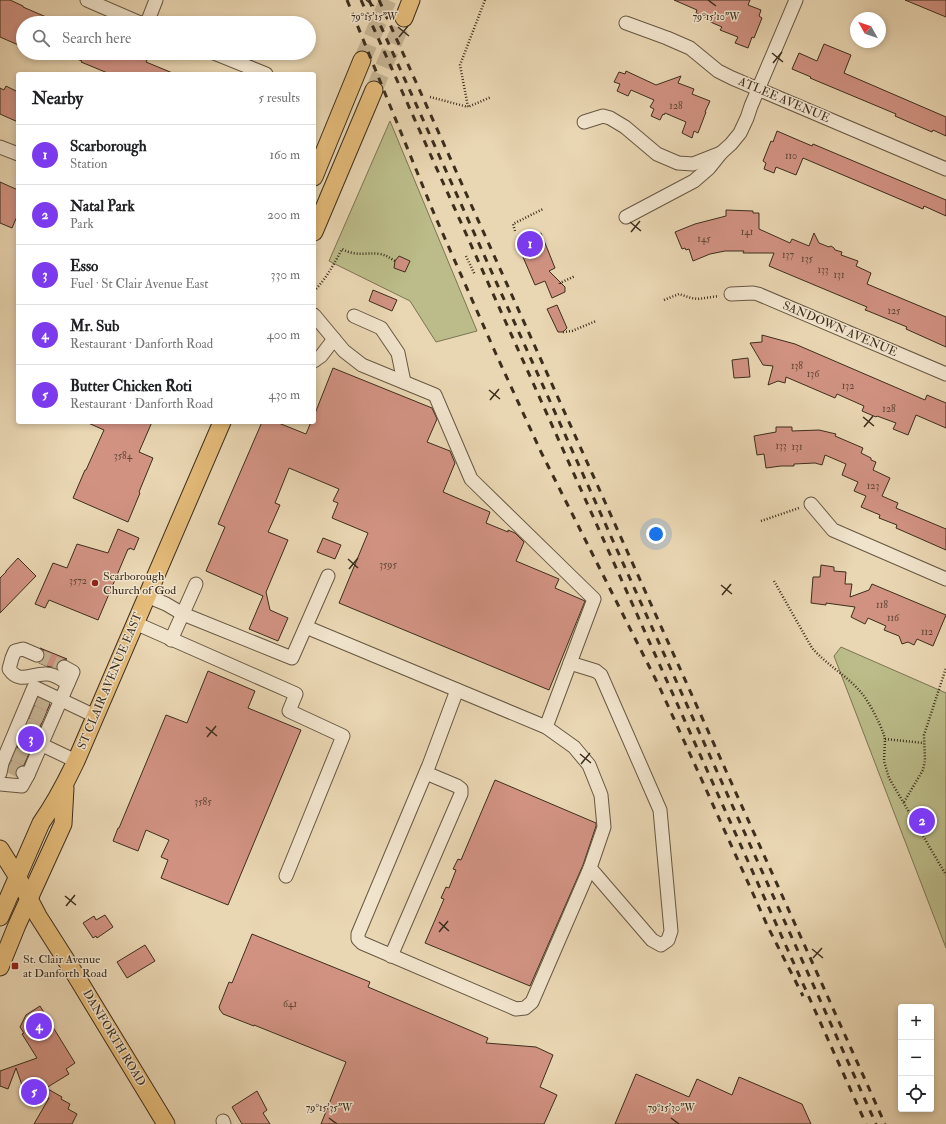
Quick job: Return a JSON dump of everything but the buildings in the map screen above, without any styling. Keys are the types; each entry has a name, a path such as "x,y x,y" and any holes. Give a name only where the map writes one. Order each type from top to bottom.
{"main road":[{"path":"404,18 411,0"},
{"path":"316,172 362,60"},
{"path":"316,227 374,90"},
{"name":"ST CLAIR AVENUE EAST","path":"0,917 41,823 65,785 76,761 221,424"},
{"name":"ST CLAIR AVENUE EAST","path":"0,967 29,898 63,824 65,785"},
{"name":"DANFORTH ROAD","path":"0,849 17,876 38,916 166,1124"}],"street":[{"path":"87,0 124,16"},
{"path":"150,16 156,0"},
{"path":"626,217 694,181 709,168 740,133 748,118 751,106 796,0"},
{"name":"ATLEE AVENUE","path":"626,23 690,48 718,71 732,78 946,169"},
{"path":"231,60 261,72"},
{"path":"584,122 602,116 610,118 625,127 657,154 678,163 693,164 721,153"},
{"path":"0,147 16,153"},
{"name":"SANDOWN AVENUE","path":"731,294 758,294 946,374"},
{"path":"354,316 381,328 398,353 404,382"},
{"path":"316,317 344,351 362,365 434,395 471,479 594,599 546,726"},
{"path":"316,360 321,356 334,339"},
{"path":"811,504 833,530 946,579"},
{"path":"147,596 166,604 183,614 292,658 328,576"},
{"path":"172,640 196,584"},
{"path":"135,623 296,694 289,711 343,736 286,876"},
{"path":"306,628 546,726 574,747 589,765 601,795 604,827 590,868 532,1002 525,1008 516,1009 391,956 362,943 358,939 358,934 426,773 457,690"},
{"path":"37,655 23,649 16,651 9,669 13,675 19,678 48,674 68,683"},
{"path":"570,663 596,671 601,675 660,810 671,931 668,940 661,945 652,940 590,868"},
{"path":"0,784 22,786 25,774 49,719 73,672 64,667"},
{"path":"3,767 34,697 34,687 56,704 95,716"},
{"path":"41,737 76,761"},
{"path":"391,956 461,794 461,789 457,786 426,773"}],"path":[{"path":"468,107 460,65 485,0"},
{"path":"430,97 468,107 491,97"},
{"path":"515,231 513,224 543,209"},
{"path":"518,237 520,243"},
{"path":"316,289 332,267 342,249 354,254 380,254 395,261"},
{"path":"466,256 475,275"},
{"path":"560,284 574,276"},
{"path":"664,300 679,294 698,299 731,294"},
{"path":"563,332 572,331 596,320"},
{"path":"762,521 811,504"},
{"path":"774,581 812,648 854,685 864,696 882,730 884,739 883,754 886,770 891,782 946,875"},
{"path":"904,802 923,770 925,760 925,732 946,668"},
{"path":"884,739 924,743"}],"green space":[{"path":"390,121 477,331 436,342 410,301 329,261"},
{"path":"841,647 946,693 946,948 834,656"}],"tunnel":[{"path":"362,60 388,0"},
{"path":"374,90 404,18"},
{"path":"37,655 64,667"},
{"path":"37,699 52,706"},
{"path":"32,712 46,718"},
{"path":"26,724 41,730"},
{"path":"22,735 36,742"},
{"path":"14,754 28,760"},
{"path":"9,766 23,773"}],"railway":[{"path":"347,0 435,216 496,354 541,452 659,686 768,927 803,996"},
{"path":"361,0 866,1124"},
{"path":"369,0 876,1124"},
{"path":"379,0 885,1124"}],"place":[{"name":"Scarborough","path":"530,244"},
{"name":"Scarborough Church of God","path":"95,583"},
{"name":"Esso","path":"31,739"},
{"name":"Natal Park","path":"922,821"},
{"name":"St. Clair Avenue at Danforth Road","path":"15,966"},
{"name":"Mr. Sub","path":"39,1026"},
{"name":"Butter Chicken Roti","path":"34,1092"}]}
